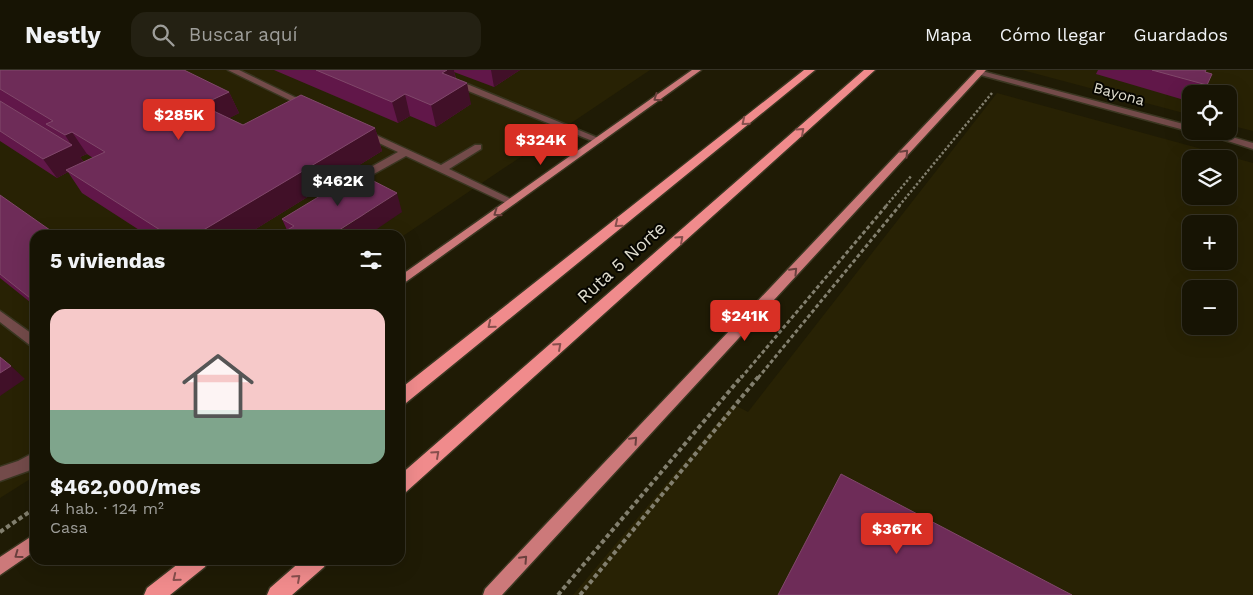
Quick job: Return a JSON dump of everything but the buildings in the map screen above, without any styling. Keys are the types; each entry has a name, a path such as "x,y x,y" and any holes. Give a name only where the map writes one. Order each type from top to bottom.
{"highway":[{"name":"Ruta 5 Norte","path":"405,394 810,70"},
{"name":"Ruta 5 Norte","path":"405,482 870,70"},
{"path":"154,595 192,565"},
{"path":"278,595 311,565"}],"main road":[{"path":"405,278 697,70"},
{"path":"491,595 655,417 981,71"},
{"path":"0,567 30,546"}],"street":[{"path":"232,70 319,111"},
{"name":"Bayona","path":"981,71 1182,127"},
{"path":"459,84 598,140"},
{"path":"353,127 512,202"},
{"path":"1232,140 1253,146"},
{"path":"441,169 478,147"},
{"path":"359,178 405,152"},
{"path":"0,314 30,339"},
{"path":"0,474 23,466 30,461"}],"path":[{"path":"580,595 1005,78"},
{"path":"558,595 917,169"},
{"path":"0,532 30,511"}],"shaded area":[{"path":"0,70 650,70 405,235 405,230 30,230 30,479 0,498"},
{"path":"1022,70 1253,70 1253,131 1237,127 1237,85 1182,85 1182,113"},
{"path":"997,93 1205,150 1182,150 1182,205 1237,205 1237,159 1253,163 1253,595 573,595 733,404 748,412"}]}
